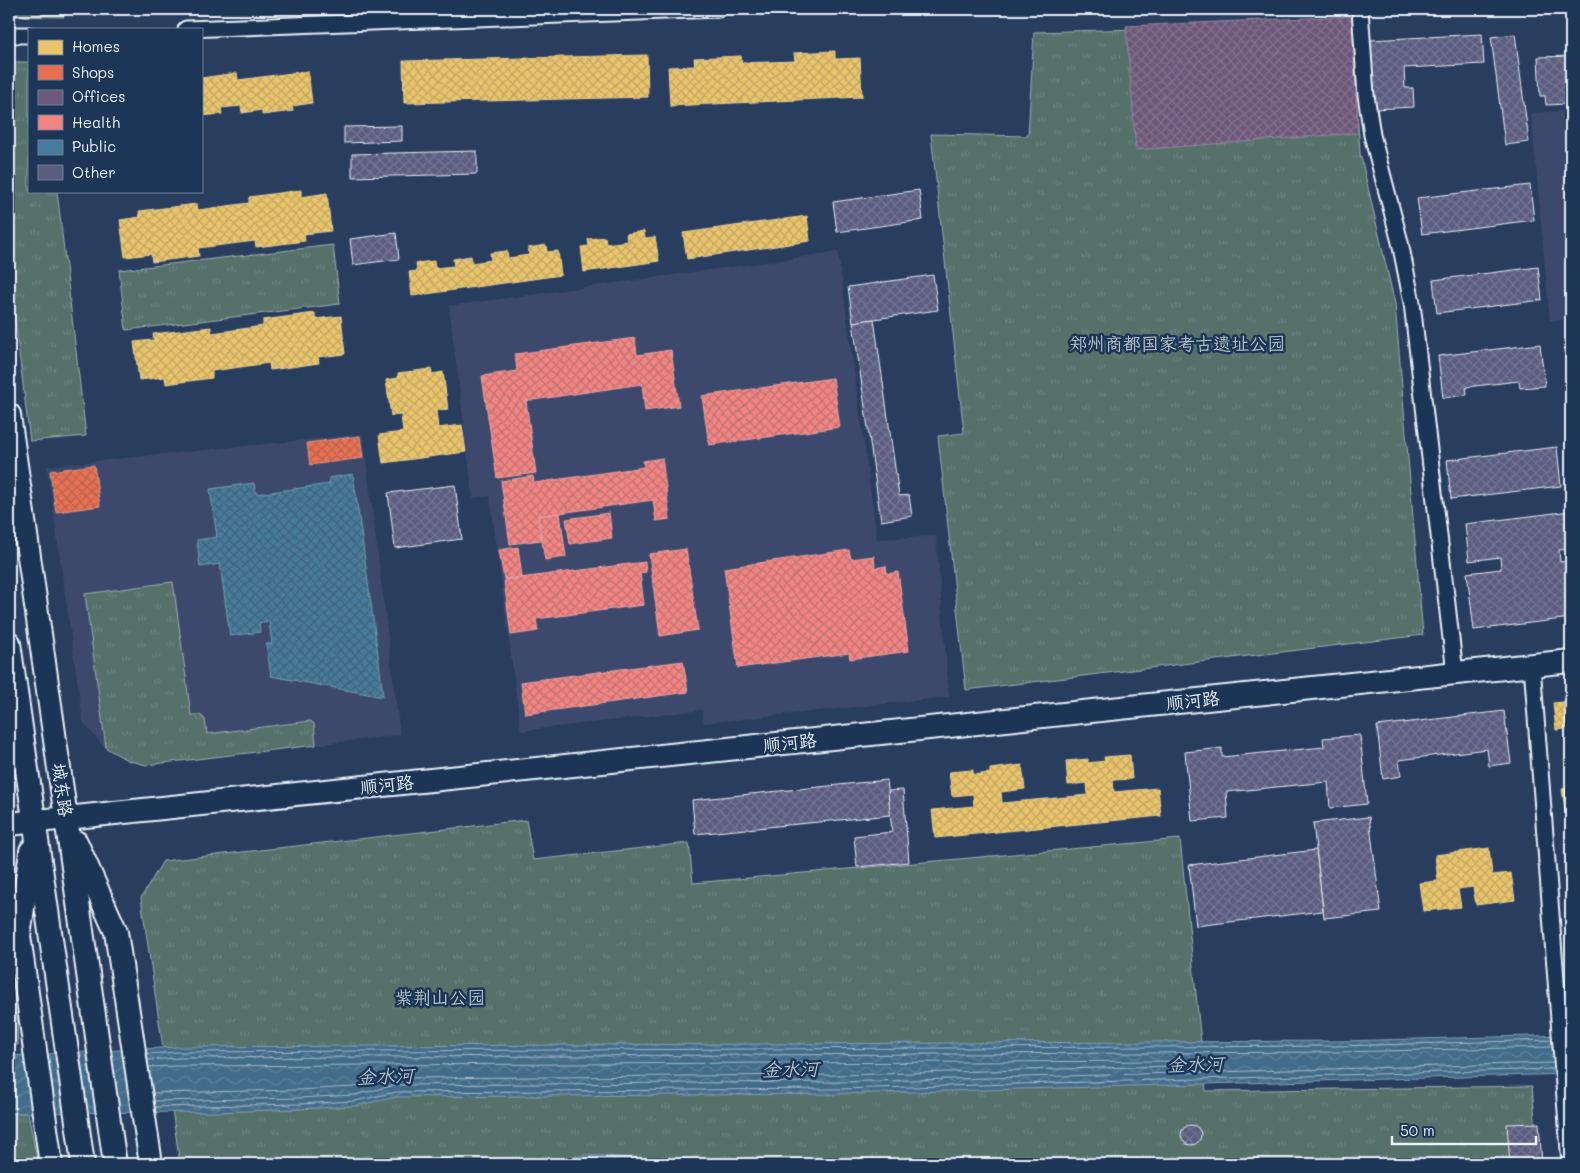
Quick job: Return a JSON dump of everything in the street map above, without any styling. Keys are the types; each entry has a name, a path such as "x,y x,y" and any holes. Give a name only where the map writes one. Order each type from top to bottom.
{"street":[{"path":"202,28 718,9"},
{"path":"1360,9 1366,95 1372,135 1400,242 1412,303 1455,673"},
{"path":"9,35 28,35"},
{"name":"城东路","path":"9,415 115,1164"},
{"name":"城东路","path":"9,643 83,1164"},
{"name":"顺河路","path":"9,824 34,824 66,818 1571,661"},
{"path":"1532,665 1570,1164"},
{"path":"66,818 116,932 151,1164"},
{"path":"34,824 19,936 51,1164"}],"shaded area":[{"path":"1571,110 1571,319 1550,321 1531,113"},
{"path":"838,252 877,539 936,536 949,697 704,723 702,710 521,731 490,496 473,498 449,306"},
{"path":"363,434 400,735 146,765 127,760 102,745 83,722 47,466"}],"green space":[{"path":"9,9 63,9 64,17 9,16"},
{"name":"郑州商都国家考古遗址公园","path":"1351,23 1360,153 1395,304 1423,635 966,690 938,436 964,433 931,134 1028,136 1034,32"},
{"path":"9,62 28,62 28,192 57,192 86,436 30,441 9,273"},
{"path":"333,245 340,304 126,330 119,270"},
{"path":"173,582 191,715 200,715 205,719 207,734 311,721 314,724 316,745 146,765 127,760 106,748 85,594"},
{"name":"紫荆山公园","path":"526,820 533,860 689,843 693,883 1180,839 1206,1091 1532,1086 1539,1164 180,1164 141,898 163,861"},
{"path":"17,1013 18,1045 9,1046 9,1014"},
{"path":"9,1113 28,1113 38,1164 9,1164"}],"water":[{"name":"金水河","path":"1571,1035 1571,1074 838,1094 396,1097 355,1106 298,1109 219,1112 9,1113 9,1056 178,1047 1338,1041"},
{"path":"584,1155 640,1158 652,1164 571,1164 572,1158"}],"building: Homes":[{"path":"835,51 835,59 860,58 862,97 670,106 668,67 695,66 694,58 741,56 742,63 795,61 794,53"},
{"path":"647,55 648,97 404,103 403,61"},
{"path":"308,71 312,103 292,106 293,111 262,115 262,110 242,113 241,106 221,108 222,114 202,116 202,78 237,73 238,80"},
{"path":"301,190 301,197 327,193 331,231 304,234 305,241 256,247 255,241 198,248 199,256 152,262 151,254 125,257 120,220 140,217 139,211 197,204 198,210 249,203 249,197"},
{"path":"807,216 810,241 687,259 683,233"},
{"path":"644,231 645,238 655,237 659,261 584,272 581,247 589,246 588,239 605,237 606,244 627,241 626,234"},
{"path":"546,245 547,252 558,251 561,275 412,296 409,272 417,271 416,263 434,261 435,268 454,266 453,259 471,256 472,263 491,260 490,253 507,251 508,258 529,255 528,248"},
{"path":"315,313 315,319 341,316 345,354 318,357 319,363 270,370 269,363 212,371 212,378 166,384 165,377 139,380 134,342 154,340 153,334 211,327 212,333 263,326 263,320"},
{"path":"431,369 432,374 443,372 448,409 436,411 438,428 462,425 466,452 383,463 379,435 403,432 401,415 391,416 386,380 398,378 398,373"},
{"path":"1571,701 1571,728 1556,730 1553,703"},
{"path":"1130,755 1132,779 1113,780 1114,792 1158,788 1161,816 935,838 932,810 974,806 973,794 952,796 949,772 973,770 973,775 990,773 990,769 1022,765 1025,789 1001,792 1002,803 1088,795 1087,783 1068,785 1066,761 1088,759 1088,763 1105,761 1104,757"},
{"path":"1571,788 1571,815 1566,816 1562,789"},
{"path":"1489,848 1492,875 1511,873 1515,900 1476,905 1473,887 1458,889 1461,907 1423,911 1419,883 1438,881 1435,855"}],"building: Shops":[{"path":"360,436 363,458 310,465 307,443"},
{"path":"94,465 100,506 56,512 50,471"}],"building: Offices":[{"path":"1352,16 1358,133 1136,150 1126,26"}],"building: Health":[{"path":"635,338 637,355 671,350 679,406 645,411 642,384 526,401 536,473 497,478 482,376 517,371 515,354"},
{"path":"833,378 840,427 709,445 702,396"},
{"path":"662,458 670,519 656,521 653,500 538,516 542,540 510,544 501,481 533,476 534,483 644,467 643,461"},
{"path":"560,513 566,557 545,560 538,516"},
{"path":"609,513 612,538 570,544 566,519"},
{"path":"518,547 522,577 504,579 499,550"},
{"path":"686,549 698,630 660,636 649,554"},
{"path":"849,550 851,559 874,556 875,568 886,566 887,574 898,572 909,651 850,659 849,653 738,668 724,568"},
{"path":"645,562 646,572 640,573 644,605 536,619 538,631 511,635 504,580"},
{"path":"683,661 688,692 525,714 521,682"}],"building: Public":[{"path":"353,474 383,697 271,676 266,644 272,644 269,621 259,623 260,632 230,636 220,564 200,567 197,540 217,537 210,489 254,483 256,494 330,484 329,478"}],"building: Other":[{"path":"1482,34 1484,64 1404,68 1405,88 1413,88 1414,107 1374,109 1370,40"},
{"path":"1515,34 1529,142 1505,145 1491,37"},
{"path":"1571,56 1571,95 1566,95 1567,104 1546,105 1545,96 1540,96 1538,57"},
{"path":"402,126 402,141 344,143 344,127"},
{"path":"477,151 477,174 352,177 352,154"},
{"path":"1530,185 1534,220 1422,234 1417,198"},
{"path":"919,190 923,220 837,232 833,202"},
{"path":"396,233 399,259 353,265 350,239"},
{"path":"1538,267 1542,300 1437,313 1433,280"},
{"path":"933,275 938,310 853,322 848,287"},
{"path":"874,319 899,496 909,495 912,516 881,521 853,322"},
{"path":"1540,344 1545,386 1520,388 1519,381 1466,387 1467,395 1443,398 1438,356"},
{"path":"1557,447 1561,486 1451,499 1447,460"},
{"path":"455,485 462,539 395,548 388,493"},
{"path":"1571,511 1571,549 1559,550 1560,562 1571,561 1571,618 1474,630 1467,573 1501,569 1500,557 1469,561 1465,524"},
{"path":"1504,711 1511,763 1489,766 1487,749 1399,760 1401,776 1383,779 1377,726"},
{"path":"1360,735 1367,804 1330,808 1328,782 1226,792 1228,818 1192,821 1185,752 1222,748 1222,757 1324,747 1323,738"},
{"path":"887,780 891,815 695,834 692,800"},
{"path":"903,790 909,862 857,867 854,836 892,832 888,791"},
{"path":"1369,817 1381,912 1324,918 1313,823"},
{"path":"1316,850 1323,911 1196,926 1189,865"},
{"path":"1539,1123 1542,1164 1510,1164 1507,1124"},
{"path":"1191,1125 1198,1128 1201,1135 1198,1142 1191,1145 1184,1142 1181,1135 1184,1128"}]}
